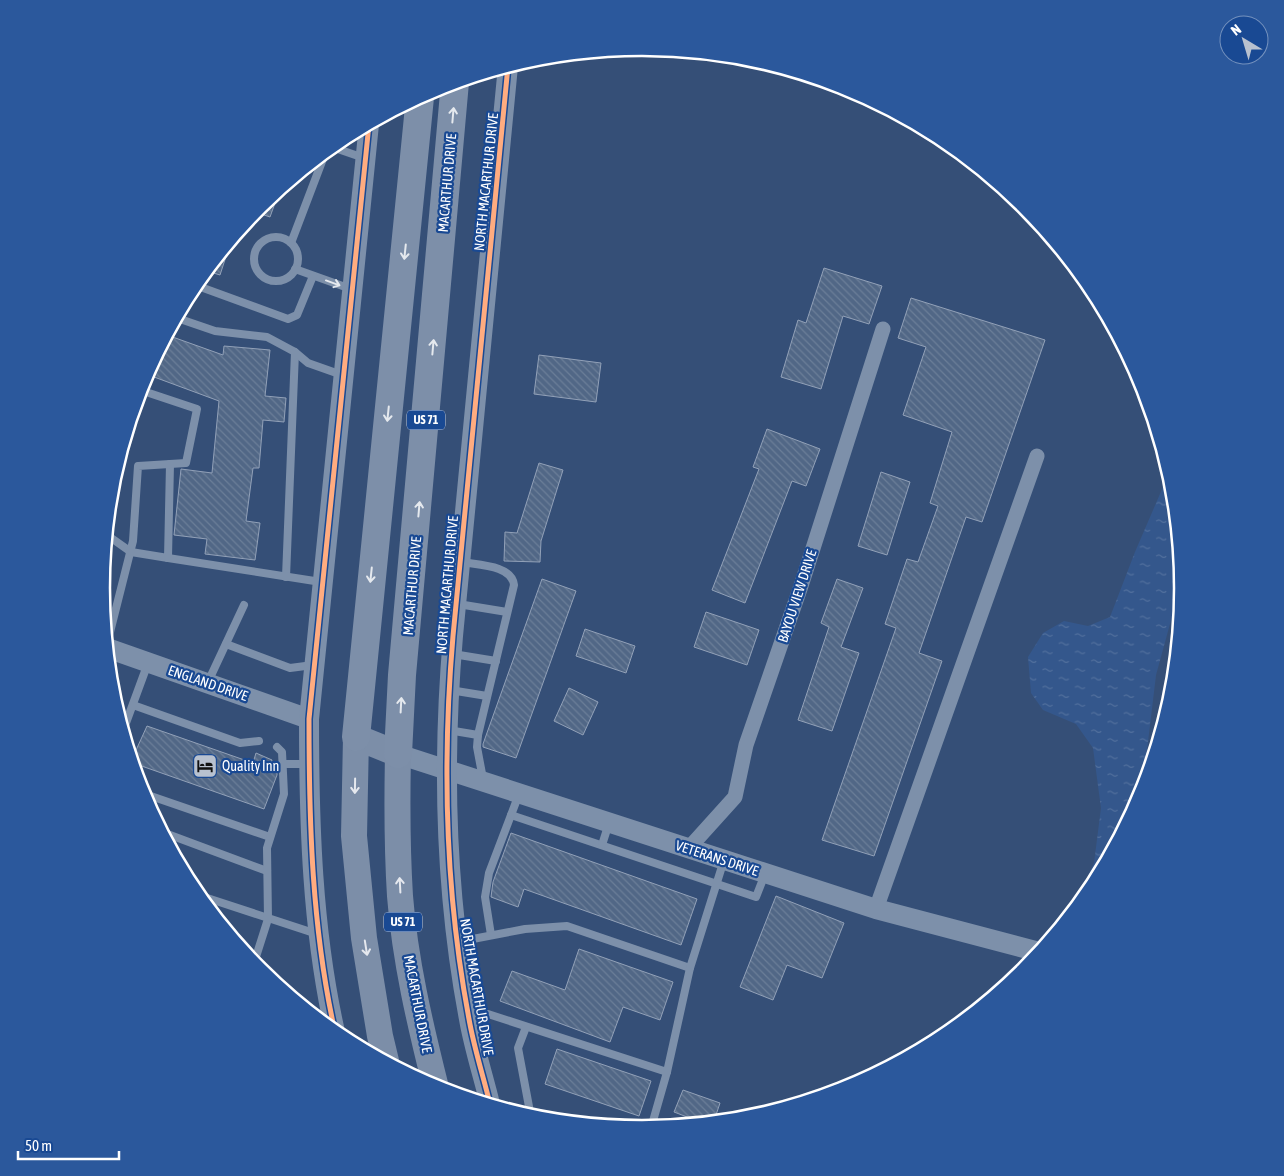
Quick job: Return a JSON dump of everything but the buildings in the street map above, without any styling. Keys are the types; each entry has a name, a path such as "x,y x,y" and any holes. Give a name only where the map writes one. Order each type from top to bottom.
{"highway":[{"name":"MACARTHUR DRIVE","path":"433,1077 416,1002 400,897 396,816 402,675 454,91"},
{"name":"US 71","path":"384,1053 364,938 354,836 356,737 419,106"},
{"path":"404,112 410,204"},
{"path":"356,737 398,754"}],"street":[{"name":"NORTH MACARTHUR DRIVE","path":"488,1097 469,1018 457,942 450,878 446,730 451,654 507,73"},
{"path":"333,1020 313,893 309,719 366,159 366,134"},
{"name":"BAYOU VIEW DRIVE","path":"689,848 735,797 746,745 801,586 883,329"},
{"path":"876,909 1037,456"},
{"name":"ENGLAND DRIVE","path":"114,649 148,663 309,719"},
{"name":"VETERANS DRIVE","path":"398,754 876,909 1031,950"}],"lane":[{"path":"341,150 366,159"},
{"path":"291,243 321,164"},
{"path":"279,237 291,243 297,256 295,269 284,279 269,280 262,276 254,264 256,249 266,239 279,237"},
{"path":"295,269 353,290"},
{"path":"203,288 288,319 297,315 313,276"},
{"path":"182,320 215,331 267,337 295,352 308,363 344,376"},
{"path":"286,577 295,352"},
{"path":"112,628 131,552 138,466 186,463 197,409 148,393"},
{"path":"168,558 170,464"},
{"path":"113,539 131,552 324,583"},
{"path":"460,562 500,569 510,574 514,585 478,735 477,747 484,782"},
{"path":"456,604 507,612"},
{"path":"207,683 244,605"},
{"path":"226,644 290,668 315,665"},
{"path":"451,654 496,661"},
{"path":"127,721 148,663"},
{"path":"448,689 487,696"},
{"path":"133,705 240,743 258,741"},
{"path":"446,730 478,735"},
{"path":"257,955 268,919 267,848 284,794 282,752 277,747"},
{"path":"283,764 309,764"},
{"path":"491,935 485,897 489,873 519,794"},
{"path":"154,797 270,837"},
{"path":"512,815 756,897 765,873"},
{"path":"602,845 609,823"},
{"path":"172,836 267,872"},
{"path":"653,1120 667,1072 690,968 724,860"},
{"path":"211,900 319,935"},
{"path":"457,942 525,929 567,926 690,968"},
{"path":"469,1018 488,1014 667,1072"},
{"path":"526,1027 518,1048 527,1107"}],"water":[{"path":"1164,484 1173,553 1173,612 1156,675 1146,759 1119,823 1103,854 1086,880 1094,863 1101,808 1093,748 1076,724 1043,710 1031,693 1028,657 1043,633 1064,621 1088,626 1110,617"}],"cycle path":[{"path":"488,1097 471,1030 455,924 450,876 447,732 453,636 507,73"},
{"path":"333,1020 321,954 313,876 309,719 368,132"}],"place":[{"name":"Quality Inn","path":"205,766"}]}
